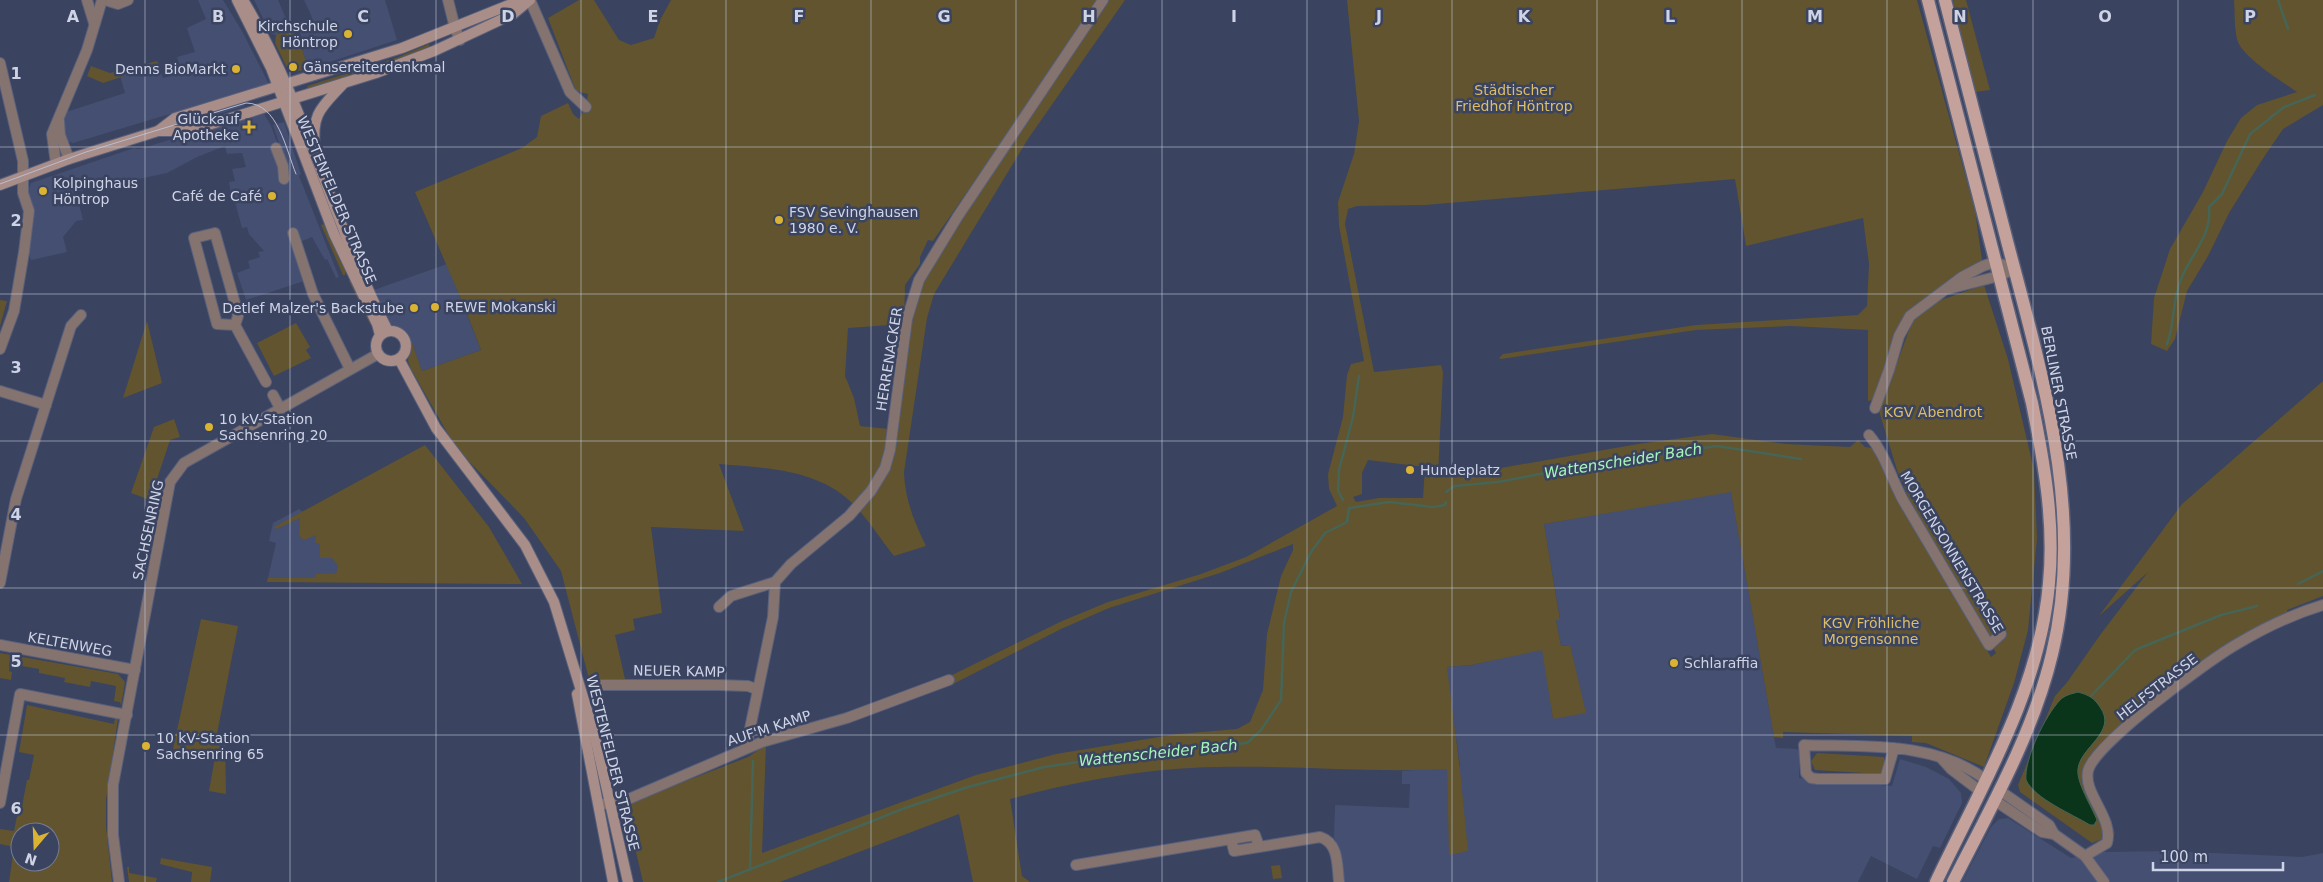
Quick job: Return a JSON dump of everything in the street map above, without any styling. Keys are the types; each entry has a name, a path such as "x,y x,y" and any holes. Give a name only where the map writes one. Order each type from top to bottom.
{"main road":[{"name":"BERLINER STRASSE","path":"1928,0 2040,444 2050,524 2050,563 2044,620 2031,674 2014,718 1936,882"},
{"name":"BERLINER STRASSE","path":"1945,0 2026,311 2054,436 2064,520 2061,606 2050,664 2036,707 1996,795 1953,882"},
{"path":"1982,785 1996,795"}],"street":[{"path":"88,0 95,25"},
{"path":"56,164 52,140 104,0 118,4 128,0"},
{"path":"237,0 281,86"},
{"path":"243,0 264,34 287,100"},
{"path":"448,0 460,40"},
{"name":"HERRENACKER","path":"718,607 732,596 775,582 798,558 849,516 879,480 888,458 907,320 919,280 963,208 1103,0"},
{"path":"158,131 175,118 402,48 509,5 528,1"},
{"path":"0,185 69,159 158,131 182,131 200,127 394,66 460,40 513,14 528,1"},
{"path":"528,1 570,92 586,107"},
{"path":"0,63 23,161 23,193 29,211 28,228 14,311 0,349"},
{"name":"WESTENFELDER STRASSE","path":"316,158 313,129 320,110 344,82"},
{"name":"WESTENFELDER STRASSE","path":"287,100 316,158 384,333"},
{"name":"WESTENFELDER STRASSE","path":"287,100 331,227 377,324 384,333"},
{"path":"59,118 60,135 69,159"},
{"path":"276,148 283,166 284,178"},
{"path":"235,325 217,324 194,238 215,233 238,316 235,325 266,382"},
{"path":"294,233 314,294 350,369"},
{"path":"1875,408 1899,336 1910,316 1962,277 1995,262 2014,269"},
{"path":"1945,290 1999,276 2014,269"},
{"path":"0,583 16,499 71,326 81,315"},
{"name":"WESTENFELDER STRASSE","path":"378,354 376,344 384,333"},
{"name":"WESTENFELDER STRASSE","path":"384,333 398,333 404,340 405,349 399,359 436,428 451,451 525,545 554,602 594,733 628,882"},
{"path":"378,354 386,361 399,359"},
{"name":"SACHSENRING","path":"120,882 113,836 112,794 167,492 175,474 184,463 378,354"},
{"path":"0,391 46,405"},
{"path":"273,395 280,408"},
{"name":"MORGENSONNENSTRASSE","path":"1869,436 1880,448 1893,483 1989,645 2001,634"},
{"path":"746,748 756,689 773,617 775,582"},
{"name":"HELFSTRASSE","path":"2085,856 2107,843 2109,836 2107,826 2089,783 2088,769 2116,736 2214,659 2277,623 2323,605"},
{"name":"KELTENWEG","path":"0,645 135,670"},
{"name":"WESTENFELDER STRASSE","path":"570,651 583,735 613,882"},
{"name":"AUF'M KAMP","path":"598,805 630,798 746,748 847,718 949,680"},
{"name":"NEUER KAMP","path":"601,684 718,685 748,686 756,689"},
{"path":"0,803 20,694 127,715"},
{"path":"1894,748 1885,778 1818,779 1811,778 1806,774 1804,745 1894,748 1922,751 1942,759 1951,769 1982,785"},
{"path":"1996,795 2042,832 2054,834 2085,856 2104,882"},
{"path":"1076,865 1255,835 1258,846 1320,837 1326,839 1334,850 1339,882"}],"shaded area":[{"path":"198,0 223,0 242,31 268,82 267,85 73,143 67,141 63,129 66,112 125,93 120,76 159,65 163,78 182,73 177,57 195,52 187,28 206,19"},
{"path":"254,0 278,0 290,28 276,35 271,34"},
{"name":"Kirchschule Höntrop","path":"304,0 385,0 397,40 308,69 298,35 300,34 301,23 312,17"},
{"path":"244,101 245,106 179,126 178,121"},
{"path":"263,112 271,126 288,170 273,125 284,122 301,174 299,176 339,277 336,278 327,259 325,260 312,237 292,245 304,281 246,300 237,273 250,268 248,261 260,257 258,252 264,251 249,234 247,227 242,228 235,202 232,202 229,182 235,181 232,169 246,167 242,153 227,154 225,146 197,157 167,173 76,192 83,220 76,221 63,237 67,252 31,260 29,254 33,211 28,191 31,183 134,148 139,149"},
{"path":"447,264 481,350 422,371 412,344 399,331 390,327 371,291"},
{"path":"1731,491 1776,748 1797,749 1799,752 1799,778 1892,786 1900,759 1926,767 1949,779 1961,793 1962,803 1940,848 1933,846 1917,879 1871,856 1858,882 1343,882 1340,853 1334,837 1335,805 1409,808 1410,784 1402,784 1402,771 1460,766 1446,667 1471,665 1543,649 1553,719 1570,645 1561,646 1556,620 1560,619 1544,524"},
{"path":"299,509 304,513 350,576 267,582 276,543 269,541 273,523"},
{"path":"2078,692 2093,699 2100,707 2104,716 2101,732 2080,761 2078,769 2079,781 2097,820 2094,825 2090,825 2045,800 2037,794 2026,780 2028,761 2048,716 2062,698"},
{"path":"2008,818 2071,858 2104,852 2168,851 2302,857 2323,853 2323,882 1962,882 1991,827 1999,819"}],"green space":[{"path":"579,0 594,0 619,40 631,45 654,38 660,20 671,0 1100,0 933,241 928,240 920,257 920,264 905,285 904,324 848,328 845,376 854,398 860,426 889,429 908,327 926,271 1105,0 1125,0 1028,139 934,294 927,318 904,472 906,492 911,510 926,546 894,556 856,507 842,494 827,485 810,478 774,469 719,464 744,531 651,527 662,613 633,619 635,630 615,635 625,679 589,679 561,571 524,518 456,448 408,361 410,344 412,343 422,371 481,350 415,192 522,148 537,137 541,116 568,103 573,114 579,119 586,107 588,94 576,91 548,18"},
{"path":"1347,0 1917,0 1975,211 1982,260 1907,314 1877,399 1868,401 1868,330 1791,326 1696,330 1499,358 1503,354 1696,325 1858,315 1867,306 1869,264 1863,218 1746,246 1735,179 1425,205 1357,206 1348,209 1345,224 1374,372 1441,365 1443,372 1438,475 1455,476 1638,444 1712,434 1786,444 1850,447 1858,440 1865,447 1880,449 1891,485 1991,657 1996,653 1909,499 1897,470 1879,411 1914,317 1938,301 1984,285 2008,359 2034,470 2037,539 2028,630 2014,683 1984,767 1926,743 1912,742 1912,736 1783,732 1783,738 1774,737 1731,492 1544,524 1560,620 1556,620 1561,646 1570,645 1586,713 1553,719 1542,650 1471,665 1447,667 1468,851 1449,855 1447,769 1190,768 1113,777 1010,799 1022,876 1030,882 973,882 959,814 780,882 643,882 626,809 629,803 748,757 766,745 762,853 976,775 1056,754 1177,734 1237,729 1250,722 1263,690 1267,634 1281,576 1293,550 1293,544 1220,573 1109,608 1061,629 951,685 948,677 1062,621 1108,602 1201,574 1246,557 1337,506 1329,489 1328,474 1343,417 1347,375 1351,364 1364,361 1339,226 1338,202 1354,154 1359,121","holes":["1368,460 1425,467 1423,498 1379,498 1356,502 1353,497 1362,494 1362,473"]},
{"path":"1953,0 1966,0 1990,90 1975,92"},
{"path":"2234,0 2323,0 2323,105 2283,129 2262,160 2229,213 2208,256 2187,291 2175,339 2167,351 2151,344 2154,298 2170,249 2203,192 2227,141 2241,118 2257,105 2297,92 2254,61 2240,46 2235,29"},
{"path":"287,30 298,35 308,69 299,71 286,66 275,43 276,35"},
{"path":"429,44 430,47 376,68 308,89 307,86 398,57"},
{"path":"157,61 159,65 103,83 87,76 91,66 110,73"},
{"path":"324,224 346,267 345,275 343,275 321,225"},
{"path":"351,278 374,322 370,324 349,281"},
{"path":"0,300 7,301 0,326"},
{"path":"147,321 162,383 123,398"},
{"path":"296,323 310,347 306,350 311,358 274,376 257,343"},
{"path":"2323,381 2323,596 2287,610 2287,615 2211,666 2146,714 2100,758 2092,774 2092,780 2097,796 2115,834 2092,843 2020,792 2018,785 2055,696 2148,572 2099,616 2182,504"},
{"path":"174,419 180,437 170,440 150,500 131,493 154,427"},
{"path":"425,445 489,527 522,584 267,582 268,578 315,578 316,574 336,574 338,566 332,558 320,558 320,544 315,543 316,535 304,540 299,536 300,518 276,529 274,527"},
{"path":"201,619 238,626 216,739 225,739 226,794 209,791 215,757 173,749"},
{"path":"0,653 118,674 125,682 121,706 120,702 114,701 116,686 91,681 90,687 64,682 65,678 39,673 39,669 10,664 11,680 0,678"},
{"path":"27,705 114,724 115,718 118,719 106,800 106,826 112,882 9,882 10,872 60,872 60,822 16,822 19,806 22,806 34,755 19,752"},
{"path":"1817,753 1884,757 1885,766 1880,774 1815,770 1811,761"},
{"path":"0,829 10,830 10,846 0,844"},
{"path":"161,858 212,867 210,882 191,882 192,872 160,864"},
{"path":"1280,865 1282,878 1273,879 1271,866"},
{"path":"127,867 129,867 129,873 157,878 156,882 129,882"}],"waterway":[{"name":"Wattenscheider Bach","path":"2278,0 2288,29"},
{"name":"Wattenscheider Bach","path":"2167,344 2178,287 2204,236 2209,217 2209,207 2222,194 2250,134 2284,107 2315,95"},
{"path":"1343,500 1338,491 1339,470 1353,417 1359,376"},
{"name":"Wattenscheider Bach","path":"1446,492 1454,486 1498,482 1603,462 1717,446 1801,459"},
{"name":"Wattenscheider Bach","path":"718,882 905,808 968,787 1044,767 1147,752 1247,743 1261,730 1281,700 1284,623 1291,592 1311,552 1325,533 1347,522 1349,508 1389,502 1433,507 1445,505 1446,502"},
{"path":"2298,584 2323,571"},
{"path":"2091,696 2135,650 2221,615 2257,606"},
{"path":"750,870 753,761"}],"tram line":[{"path":"0,184 86,152 246,103 257,105 273,119 284,141 296,174"}],"place":[{"name":"Kirchschule Höntrop","path":"348,34"},
{"name":"Gänsereiterdenkmal","path":"293,67"},
{"name":"Denns BioMarkt","path":"236,69"},
{"name":"Glückauf Apotheke","path":"249,127"},
{"name":"Kolpinghaus Höntrop","path":"43,191"},
{"name":"Café de Café","path":"272,196"},
{"name":"FSV Sevinghausen 1980 e. V.","path":"779,220"},
{"name":"REWE Mokanski","path":"435,307"},
{"name":"Detlef Malzer's Backstube","path":"414,308"},
{"name":"10 kV-Station Sachsenring 20","path":"209,427"},
{"name":"Hundeplatz","path":"1410,470"},
{"name":"Schlaraffia","path":"1674,663"},
{"name":"10 kV-Station Sachsenring 65","path":"146,746"}],"park label":[{"name":"Städtischer Friedhof Höntrop","path":"1514,98"},
{"name":"KGV Abendrot","path":"1933,412"},
{"name":"KGV Fröhliche Morgensonne","path":"1871,632"}]}
